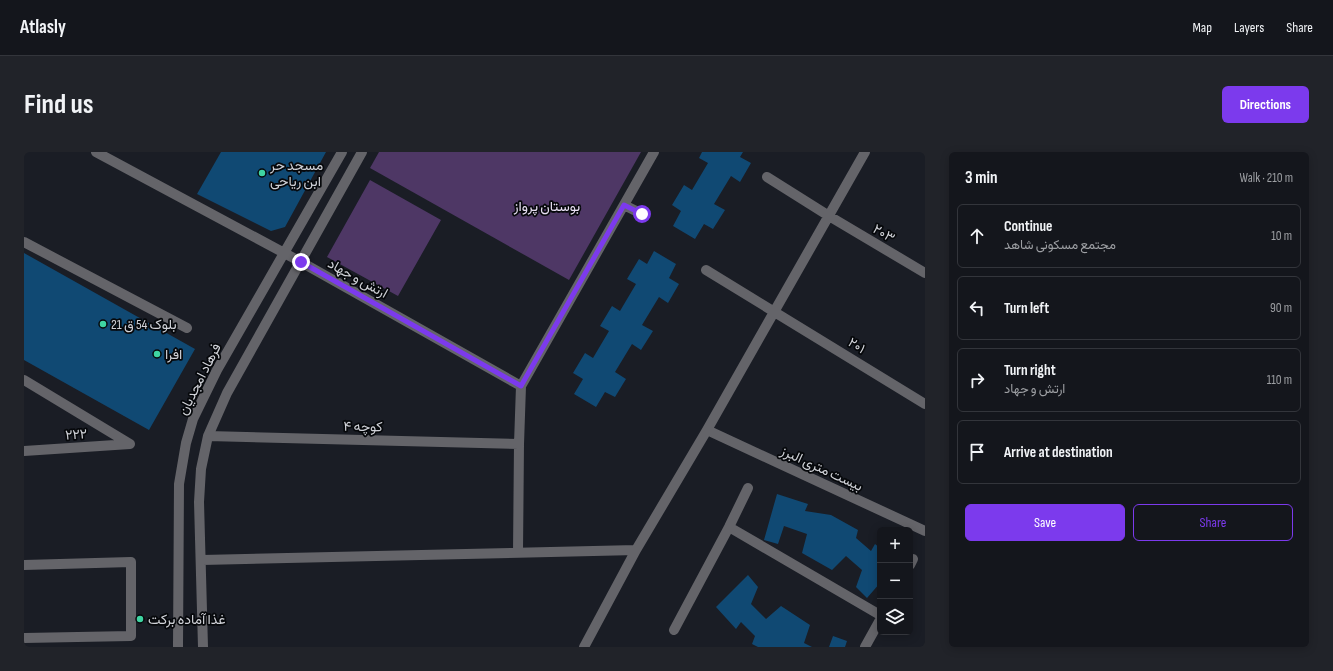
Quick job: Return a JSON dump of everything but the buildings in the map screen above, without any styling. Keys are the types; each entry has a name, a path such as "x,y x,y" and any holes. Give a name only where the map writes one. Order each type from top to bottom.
{"street":[{"name":"ارتش و جهاد","path":"96,152 301,262 521,386"},
{"name":"فرهاد امجدیان","path":"178,647 179,484 186,443 193,419 217,370 342,152"},
{"path":"203,647 202,560 199,502 201,469 208,436 227,393 362,152"},
{"path":"518,552 518,444 521,386 654,152"},
{"path":"584,647 636,550 707,430 865,152"},
{"name":"۲۰۳","path":"767,177 925,273"},
{"path":"624,205 642,214"},
{"path":"24,242 187,328"},
{"name":"۲۰۱","path":"706,270 925,404"},
{"name":"۲۲۲","path":"24,380 130,444 24,451"},
{"name":"بیست متری البرز","path":"707,430 925,531"},
{"name":"کوچه ۴","path":"208,436 518,444"},
{"path":"674,630 748,488"},
{"path":"729,527 877,613"},
{"path":"202,560 636,550"},
{"path":"24,565 131,562 131,636 24,638"},
{"path":"865,647 877,625"}],"green space":[{"name":"بوستان پرواز","path":"379,152 641,152 569,280 370,168"},
{"path":"370,180 441,220 398,296 327,257"}],"place":[{"name":"مسجد حر ابن ریاحی","path":"262,173"},
{"name":"بلوک 54 ق 21","path":"103,324"},
{"name":"افرا","path":"157,354"},
{"name":"غذا آماده برکت","path":"140,619"}],"route":[{"path":"301,262 521,386 624,205 642,214"}]}
